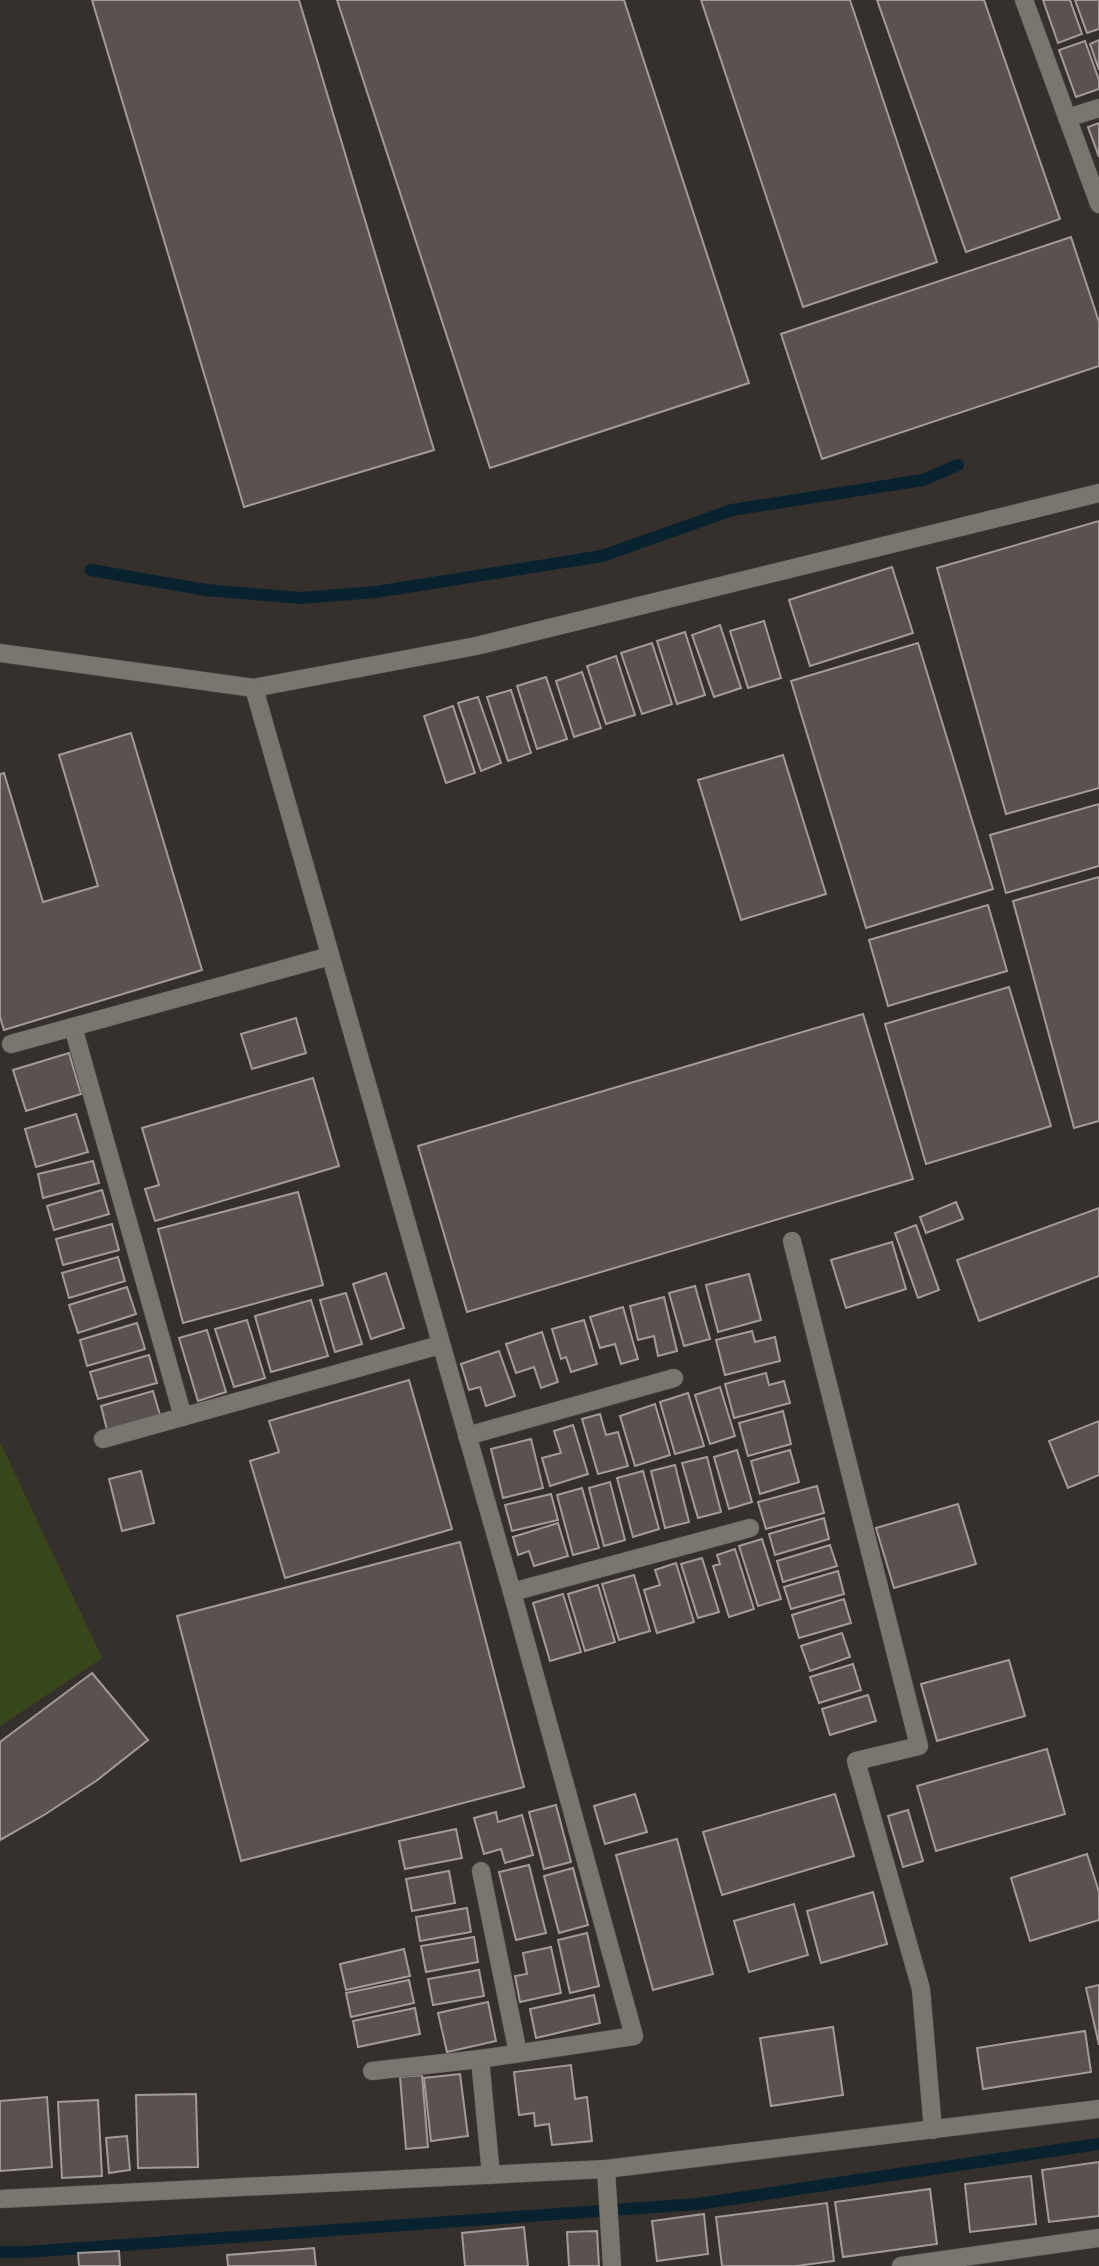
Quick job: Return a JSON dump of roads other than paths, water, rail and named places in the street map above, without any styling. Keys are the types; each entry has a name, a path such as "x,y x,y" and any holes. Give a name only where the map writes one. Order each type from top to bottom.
{"street":[{"path":"1024,0 1099,204"},
{"path":"1067,118 1099,108"},
{"path":"0,653 254,688 476,646 1099,493"},
{"path":"254,688 512,1592 634,2036 481,2059 372,2071"},
{"path":"11,1044 330,956"},
{"path":"73,1027 183,1417"},
{"path":"792,1241 919,1746 856,1761 921,1989 933,2130"},
{"path":"103,1439 440,1345"},
{"path":"467,1436 674,1378"},
{"path":"512,1592 750,1528"},
{"path":"481,1871 518,2053"},
{"path":"481,2059 491,2175"},
{"path":"0,2199 491,2175 606,2175 1099,2109"},
{"path":"606,2175 612,2266"},
{"path":"901,2266 1099,2238"}],"waterway":[{"path":"91,570 206,590 302,598 376,592 602,556 732,510 923,480 958,465"},
{"path":"0,2252 698,2204 1099,2144"}]}
